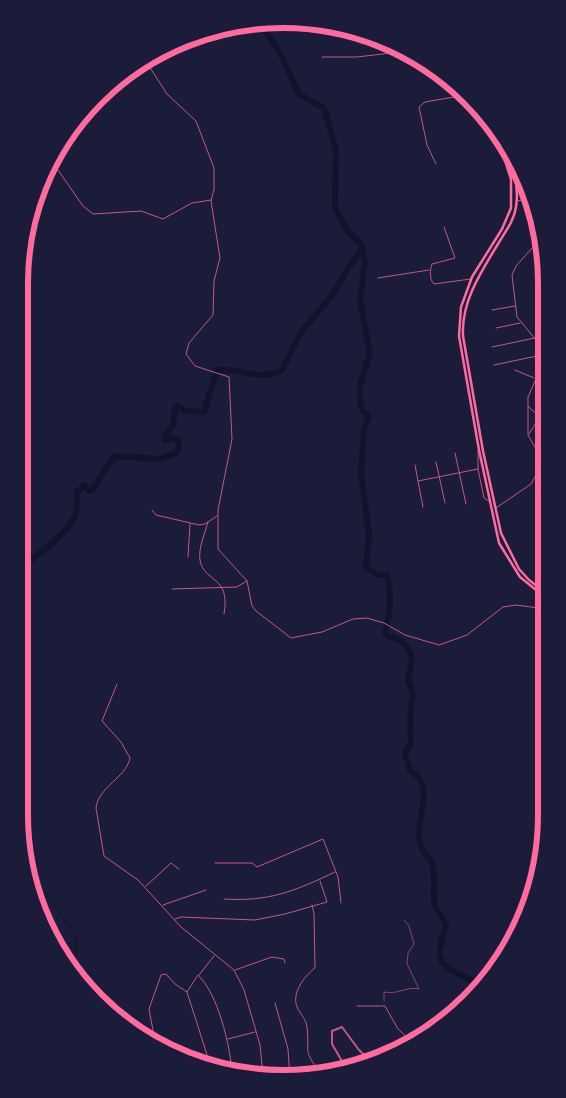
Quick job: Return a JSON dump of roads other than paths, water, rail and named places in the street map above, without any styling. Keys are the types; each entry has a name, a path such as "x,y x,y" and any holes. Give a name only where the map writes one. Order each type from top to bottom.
{"main road":[{"path":"503,154 508,168 512,196 511,208 506,223 472,278 461,307 459,331 479,450 499,543 510,563 530,587 539,593"},
{"path":"515,176 517,201 511,223 477,280 464,313 463,336 502,538 514,562 529,580 539,588"}],"street":[{"path":"322,57 357,57 393,53"},
{"path":"149,66 167,94 200,126 214,168 212,201 220,258 214,281 213,315 188,343 186,354 195,366 229,378 232,439 218,515 219,552 240,571 247,581 253,607 288,637 294,638 322,632 355,618 368,618 391,626 405,635 438,645 467,635 503,606 516,605 539,608"},
{"path":"436,164 427,145 419,107 424,102 457,96"},
{"path":"55,168 83,206 95,215 141,211 163,219 192,202 212,201"},
{"path":"517,201 524,200"},
{"path":"444,227 455,258 432,264 430,270 432,281 434,284 472,278"},
{"path":"535,245 513,270 512,275 517,318 535,338 538,356 539,372 528,397 528,435 539,454"},
{"path":"378,278 430,270"},
{"path":"492,310 515,306"},
{"path":"496,328 521,323"},
{"path":"492,346 535,338"},
{"path":"494,365 538,356"},
{"path":"515,370 535,379"},
{"path":"528,406 534,412 539,411"},
{"path":"528,435 539,418"},
{"path":"479,450 478,470 484,498 490,502"},
{"path":"455,453 466,504"},
{"path":"436,462 445,503"},
{"path":"415,465 423,507"},
{"path":"418,481 478,470"},
{"path":"495,509 531,484 539,470"},
{"path":"152,510 156,515 190,524 208,522 218,515"},
{"path":"208,522 200,561 205,570 223,587 225,597 224,614"},
{"path":"188,557 190,524"},
{"path":"172,589 243,586 247,581"},
{"path":"117,684 102,721 121,742 130,760 97,801 96,808 104,856 146,886 174,919 214,956 234,970 244,990 256,1031 262,1070"},
{"path":"215,863 252,862 257,867 323,839 338,877 341,903"},
{"path":"146,886 171,864 179,869"},
{"path":"224,899 263,899 283,895 320,881 335,872"},
{"path":"174,919 181,917 218,918 243,921 285,914 326,902 320,881"},
{"path":"162,905 206,890"},
{"path":"312,906 314,914 314,968 302,982 296,998 296,1004 307,1026 307,1056 316,1068"},
{"path":"188,992 198,975 214,956"},
{"path":"234,970 272,957 284,959 285,963"},
{"path":"154,1035 149,1009 161,975 165,973 175,984 188,992 206,1059"},
{"path":"198,975 213,998 227,1040 231,1065"},
{"path":"276,1003 288,1049 289,1070"},
{"path":"358,1006 384,1006 398,1029 408,1038"},
{"path":"343,1063 332,1044 332,1031 338,1027 342,1027 366,1057"},
{"path":"227,1040 256,1031"}],"waterway":[{"path":"265,28 281,55 299,94 324,108 336,150 335,208 347,230 362,245 365,262 360,300 370,353 360,385 360,402 362,409 369,417 364,430 361,474 369,535 366,567 379,575 387,575 390,603 385,632 388,636 400,640 406,645 412,658 408,680 413,694 410,718 411,742 405,754 410,770 423,785 424,794 419,833 420,843 432,863 435,905 446,925 441,940 441,959 444,965 475,983"},
{"path":"27,563 66,530 76,512 77,492 85,485 88,491 92,490 112,459 117,456 160,459 176,453 179,448 178,440 173,438 165,440 164,437 173,425 175,409 178,406 185,411 204,412 217,370 258,375 266,375 282,370 301,332 333,294 362,249"},
{"path":"38,888 49,898 76,936 76,965"}]}
